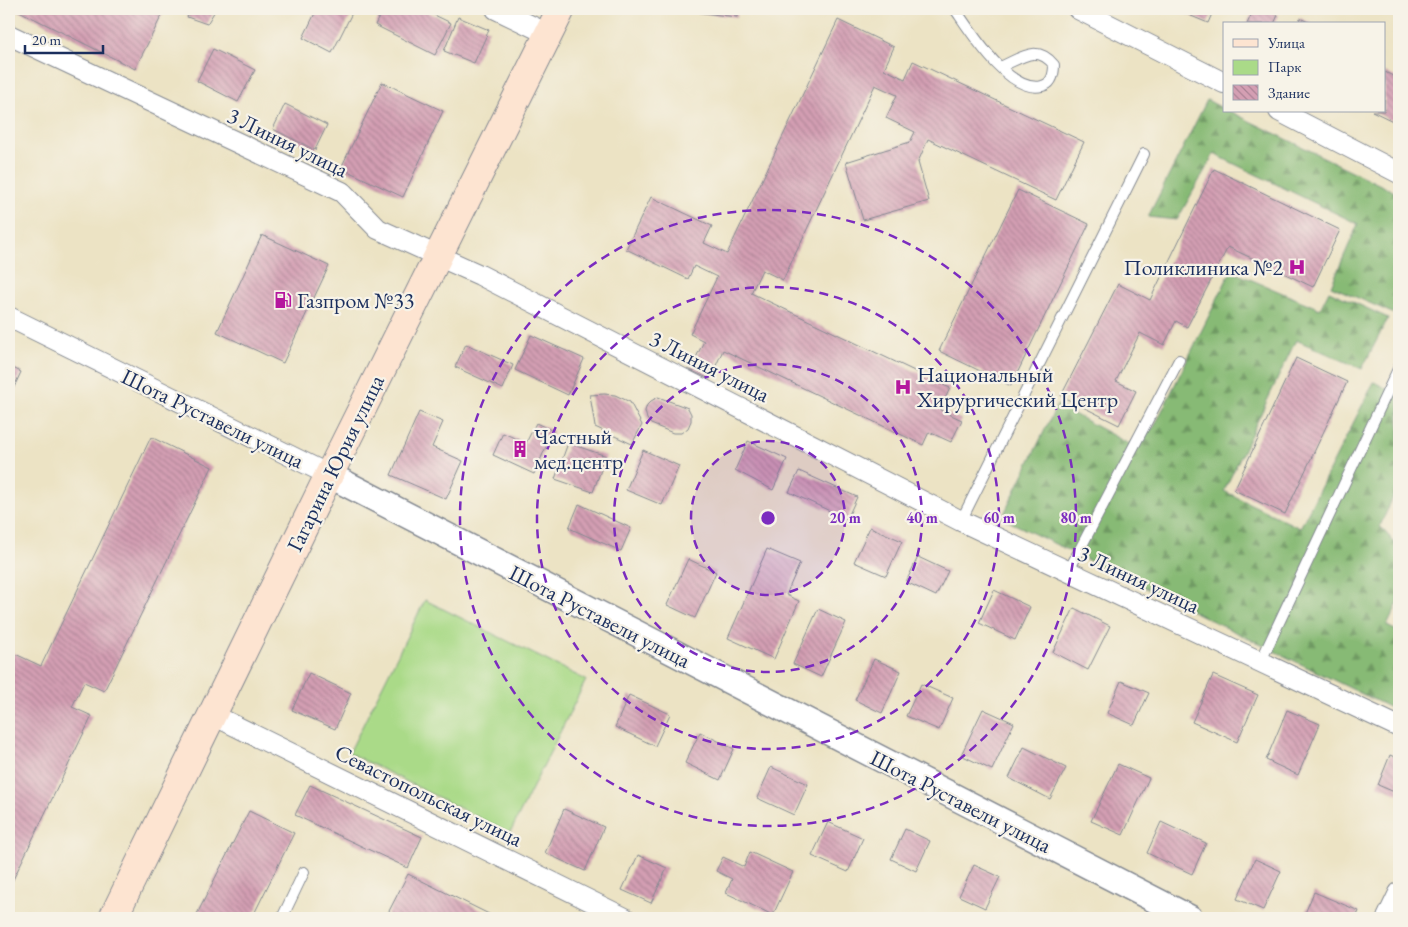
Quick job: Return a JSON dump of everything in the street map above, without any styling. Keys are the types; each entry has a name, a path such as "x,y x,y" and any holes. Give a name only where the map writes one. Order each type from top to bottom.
{"main road":[{"name":"Гагарина Юрия улица","path":"113,918 211,714 561,9"}],"street":[{"path":"496,9 548,34"},
{"path":"1078,9 1223,82"},
{"name":"3 Линия улица","path":"9,35 342,192 378,229 488,279 961,521 1399,727"},
{"path":"1281,112 1399,173"},
{"name":"Шота Руставели улица","path":"9,317 329,475 1190,918"},
{"name":"Севастопольская улица","path":"211,714 625,918"},
{"path":"1387,918 1399,893"}],"lane":[{"path":"955,9 989,57 1000,68 1018,82 1035,88 1046,85 1053,76 1054,65 1047,57 1037,53 1026,55 1000,68"},
{"path":"961,521 1144,154"},
{"path":"1068,572 1179,360"},
{"path":"1260,663 1399,367"},
{"path":"282,918 304,872"}],"green space":[{"path":"1207,100 1223,108 1223,112 1231,112 1399,194 1399,316 1331,286 1358,224 1214,154 1177,220 1148,217"},
{"path":"1231,271 1320,309 1329,291 1388,318 1362,369 1296,340 1224,491 1300,528 1374,382 1399,395 1399,484 1380,526 1399,548 1399,601 1387,626 1399,632 1399,712 1002,518 1057,405 1129,444 1154,427"},
{"path":"425,600 586,680 510,833 349,753"}],"building":[{"path":"15,9 160,9 164,11 135,69"},
{"path":"191,9 216,9 207,24 187,17"},
{"path":"317,9 354,9 332,53 303,38"},
{"path":"383,9 422,9 451,23 435,55 375,25"},
{"path":"686,9 738,9 737,17 686,11"},
{"path":"1186,9 1214,9 1208,23 1184,13"},
{"path":"1254,9 1264,9 1278,15 1275,22 1248,22"},
{"path":"458,17 489,30 474,63 444,51"},
{"path":"1300,18 1308,22 1299,22"},
{"path":"838,20 894,47 884,69 905,79 913,61 1084,142 1056,200 928,139 918,162 929,201 863,220 846,162 910,142 915,132 886,118 897,95 875,85 783,280 762,270 751,293 950,388 940,410 962,420 951,442 929,432 923,445 723,350 710,379 690,370 704,341 690,334 717,277 694,266 688,279 626,249 651,197 712,226 704,243 727,254"},
{"path":"213,49 255,70 238,102 197,81"},
{"path":"1399,58 1399,69 1395,67"},
{"path":"1386,72 1399,79 1399,124 1374,112 1386,112"},
{"path":"382,82 443,111 403,197 341,168"},
{"path":"285,104 327,125 315,150 273,129"},
{"name":"Поликлиника №2","path":"1214,169 1340,230 1313,287 1228,247 1187,327 1176,321 1164,345 1140,333 1116,381 1136,391 1119,425 1061,396 1118,284 1150,300"},
{"path":"1018,190 1089,224 1011,386 939,351"},
{"path":"262,235 329,266 283,363 217,332"},
{"path":"531,335 584,359 568,395 515,370"},
{"path":"466,344 513,365 503,389 455,367"},
{"path":"1296,358 1347,382 1285,514 1234,490"},
{"path":"9,366 21,372 9,398"},
{"path":"590,395 615,395 630,402 642,425 632,444 595,427"},
{"path":"658,397 688,408 691,414 691,421 688,428 681,433 673,433 651,424 647,419 645,411 647,405"},
{"path":"419,412 443,422 432,447 463,461 446,499 391,475"},
{"name":"Частный мед.центр","path":"536,423 553,431 534,474 493,455 503,433 526,443"},
{"path":"151,437 212,467 104,691 84,682 72,707 92,716 9,888 9,831 14,820 9,818 9,781 12,773 9,772 9,651 41,666"},
{"path":"748,441 787,459 773,490 735,470"},
{"path":"568,443 606,456 593,492 555,479"},
{"path":"643,450 679,466 662,505 626,490"},
{"path":"799,471 857,497 847,519 789,492"},
{"path":"579,504 631,528 621,551 569,528"},
{"path":"870,527 902,541 886,576 854,562"},
{"path":"767,549 800,563 786,595 799,601 774,659 728,638"},
{"path":"918,557 948,571 936,596 906,582"},
{"path":"688,559 716,572 695,618 667,605"},
{"path":"994,590 1030,607 1015,640 979,623"},
{"path":"1074,608 1110,626 1088,670 1053,652"},
{"path":"818,609 846,622 821,677 793,664"},
{"path":"874,659 901,671 882,713 855,700"},
{"path":"309,673 351,693 335,729 292,710"},
{"path":"1213,675 1258,695 1237,742 1192,722"},
{"path":"1121,681 1149,693 1134,725 1107,713"},
{"path":"921,684 953,698 939,730 906,716"},
{"path":"629,695 670,714 655,746 615,727"},
{"path":"983,709 1014,723 992,770 961,755"},
{"path":"1287,710 1320,724 1298,775 1266,760"},
{"path":"700,732 734,749 720,780 685,763"},
{"path":"1024,747 1066,768 1050,799 1009,778"},
{"path":"1390,755 1399,759 1399,794 1378,785"},
{"path":"1118,764 1149,778 1123,835 1091,821"},
{"path":"771,767 808,784 794,815 757,798"},
{"path":"310,785 422,837 408,868 295,815"},
{"path":"564,809 604,827 585,871 545,853"},
{"path":"249,811 294,833 252,918 195,918"},
{"path":"828,822 863,838 848,872 812,856"},
{"path":"1161,822 1206,843 1192,874 1147,853"},
{"path":"905,829 930,841 916,871 891,859"},
{"path":"750,852 793,872 773,915 726,893 732,879 716,871 723,857 744,867"},
{"path":"638,855 667,868 651,903 622,890"},
{"path":"1255,859 1281,871 1263,910 1237,899"},
{"path":"974,865 1000,877 985,908 959,896"},
{"path":"408,874 497,918 394,918 387,915"},
{"path":"1314,892 1359,911 1356,918 1303,918"}],"place":[{"name":"Поликлиника №2","path":"1297,267"},
{"name":"Газпром №33","path":"283,300"},
{"name":"Национальный Хирургический Центр","path":"903,387"},
{"name":"Частный мед.центр","path":"520,449"}]}
